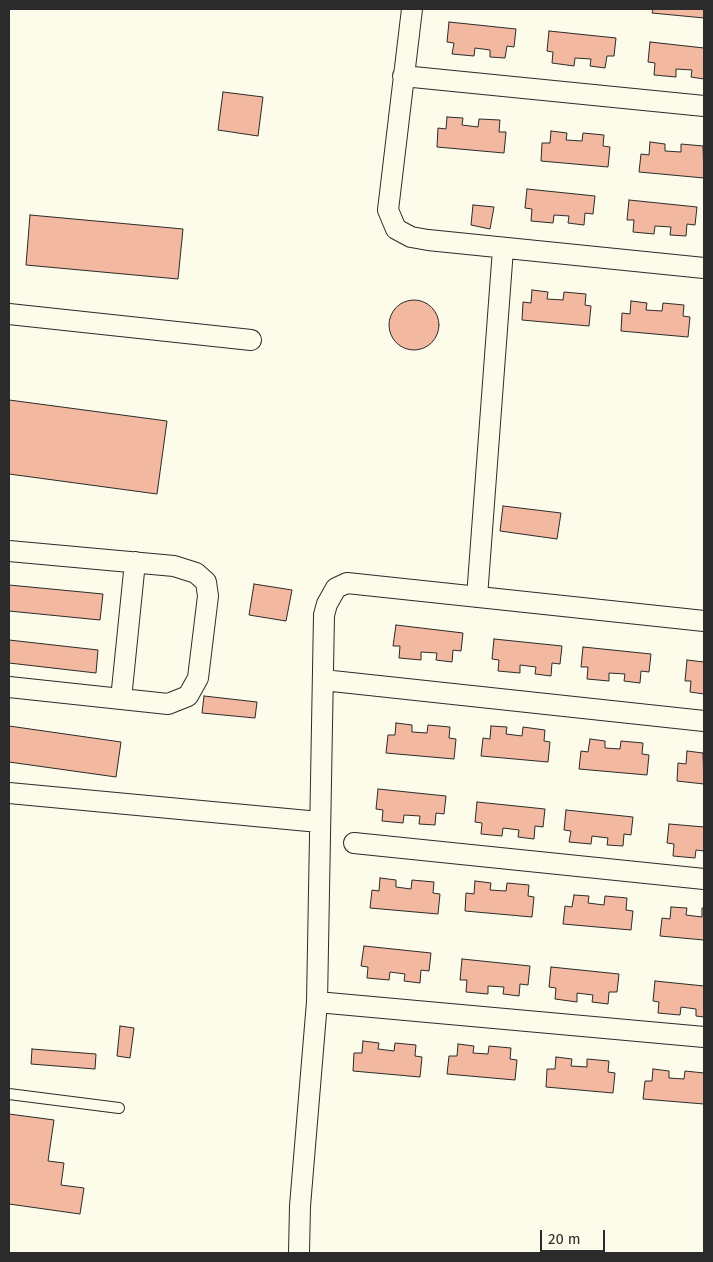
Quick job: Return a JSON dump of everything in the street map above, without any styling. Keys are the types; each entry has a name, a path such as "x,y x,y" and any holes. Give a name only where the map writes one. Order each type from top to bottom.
{"street":[{"path":"412,9 388,210 396,229 411,237 428,240 704,268"},
{"path":"404,76 704,106"},
{"path":"477,597 503,249"},
{"path":"9,314 251,340"},
{"path":"9,551 174,566 196,574 206,582 208,596 198,678 188,696 168,704 9,687"},
{"path":"121,699 135,562"},
{"path":"299,1253 300,1206 316,1002 324,615 327,604 336,588 347,583 704,621"},
{"path":"322,680 704,721"},
{"path":"9,793 319,822"},
{"path":"354,843 704,879"},
{"path":"316,1002 704,1037"}],"lane":[{"path":"9,1094 119,1108"}],"building":[{"path":"653,9 704,9 704,18 652,13"},
{"path":"449,22 516,29 514,47 507,46 505,58 490,57 490,50 475,48 474,56 452,54 454,43 447,42"},
{"path":"549,31 616,38 614,56 607,56 605,68 590,66 591,59 575,58 574,66 552,63 553,52 547,51"},
{"path":"650,42 704,48 704,79 691,77 692,70 676,69 676,77 654,75 655,63 648,62"},
{"path":"223,92 263,97 258,136 218,130"},
{"path":"447,117 463,118 462,125 478,127 479,119 500,120 499,132 506,132 504,153 437,147 438,128 446,129"},
{"path":"551,131 567,133 566,140 582,141 583,133 604,135 603,146 610,147 608,167 541,161 542,143 550,143"},
{"path":"650,142 665,144 665,151 681,152 681,144 703,146 704,178 639,172 641,154 649,155"},
{"path":"527,189 595,196 593,214 585,213 584,225 568,223 569,216 554,215 553,223 531,221 532,209 525,208"},
{"path":"629,200 697,207 695,225 687,224 686,236 670,235 671,227 655,226 654,234 633,232 634,220 627,220"},
{"path":"473,205 494,207 490,229 471,225"},
{"path":"30,215 183,229 178,279 26,265"},
{"path":"532,290 548,292 547,299 563,300 564,292 586,294 585,305 591,306 589,326 522,320 523,302 531,303"},
{"path":"409,300 419,300 432,307 439,320 439,330 432,343 419,350 409,350 400,346 393,339 389,330 389,320 393,311 400,304"},
{"path":"631,301 647,303 646,310 662,311 663,303 684,305 683,316 690,317 688,337 621,331 622,313 630,314"},
{"path":"9,400 167,421 157,494 9,474"},
{"path":"503,506 561,513 557,539 500,531"},
{"path":"254,584 292,590 286,621 249,615"},
{"path":"9,585 103,594 100,620 9,611"},
{"path":"396,625 463,633 461,651 453,650 452,662 436,660 437,653 421,652 421,660 399,658 400,646 393,646"},
{"path":"494,639 562,646 560,664 552,663 551,676 535,674 536,667 520,665 520,673 498,671 499,660 492,659"},
{"path":"9,640 98,650 96,673 9,663"},
{"path":"583,647 651,654 649,672 641,671 640,683 624,681 625,674 609,673 609,681 587,679 588,667 581,667"},
{"path":"687,660 704,662 704,694 690,692 691,681 685,681"},
{"path":"204,696 257,702 255,718 202,713"},
{"path":"396,723 412,725 412,732 427,733 428,725 450,727 449,738 456,739 454,759 386,753 388,735 395,735"},
{"path":"9,726 121,742 116,777 9,762"},
{"path":"491,726 507,727 506,734 522,736 523,727 545,730 544,741 550,742 548,762 481,756 483,738 490,739"},
{"path":"590,739 605,741 605,748 620,749 621,741 643,743 642,754 649,755 647,775 579,769 581,751 588,752"},
{"path":"687,751 703,753 704,784 677,781 678,763 686,764"},
{"path":"378,789 446,796 444,814 436,813 435,825 419,824 420,816 404,815 403,823 382,821 383,810 376,809"},
{"path":"477,802 545,809 543,827 535,826 534,839 518,837 519,830 503,828 502,836 481,834 482,823 475,822"},
{"path":"566,810 633,817 631,835 624,834 623,846 607,845 608,838 592,836 591,844 569,842 571,831 564,830"},
{"path":"669,824 704,827 704,851 696,850 695,858 673,856 674,844 667,843"},
{"path":"380,878 396,880 396,887 411,889 412,880 434,882 433,893 440,894 438,914 370,908 372,890 379,891"},
{"path":"475,881 491,883 490,890 506,891 507,883 529,885 528,896 534,897 532,917 465,911 466,893 474,894"},
{"path":"574,895 589,896 588,903 604,905 605,896 627,898 626,910 633,911 631,930 563,924 565,906 572,907"},
{"path":"671,907 687,908 686,915 702,917 702,908 704,908 704,940 660,936 662,918 670,919"},
{"path":"364,946 431,953 429,971 421,970 420,983 404,981 405,974 390,972 389,980 367,978 368,967 361,966"},
{"path":"462,959 530,966 528,985 520,984 519,996 503,994 504,987 488,986 488,994 466,992 467,980 460,980"},
{"path":"551,967 619,974 617,992 609,992 608,1004 592,1002 593,995 577,993 577,1002 555,999 556,988 549,987"},
{"path":"655,981 704,986 704,1017 696,1016 696,1009 681,1007 680,1015 658,1013 659,1002 653,1001"},
{"path":"120,1026 134,1028 130,1058 117,1056"},
{"path":"363,1041 379,1043 378,1049 394,1051 395,1043 416,1045 415,1056 422,1057 420,1077 353,1071 354,1053 362,1053"},
{"path":"458,1044 474,1046 473,1053 488,1054 489,1046 511,1048 510,1059 517,1060 515,1080 447,1074 449,1056 457,1056"},
{"path":"32,1049 96,1054 95,1069 31,1064"},
{"path":"556,1057 572,1059 571,1066 587,1067 587,1059 609,1061 608,1072 615,1073 613,1093 546,1087 547,1069 555,1069"},
{"path":"653,1069 669,1071 669,1078 684,1079 685,1071 704,1073 704,1104 643,1099 645,1081 652,1081"},
{"path":"9,1114 54,1120 48,1161 64,1163 61,1185 84,1188 80,1214 9,1204"}]}
